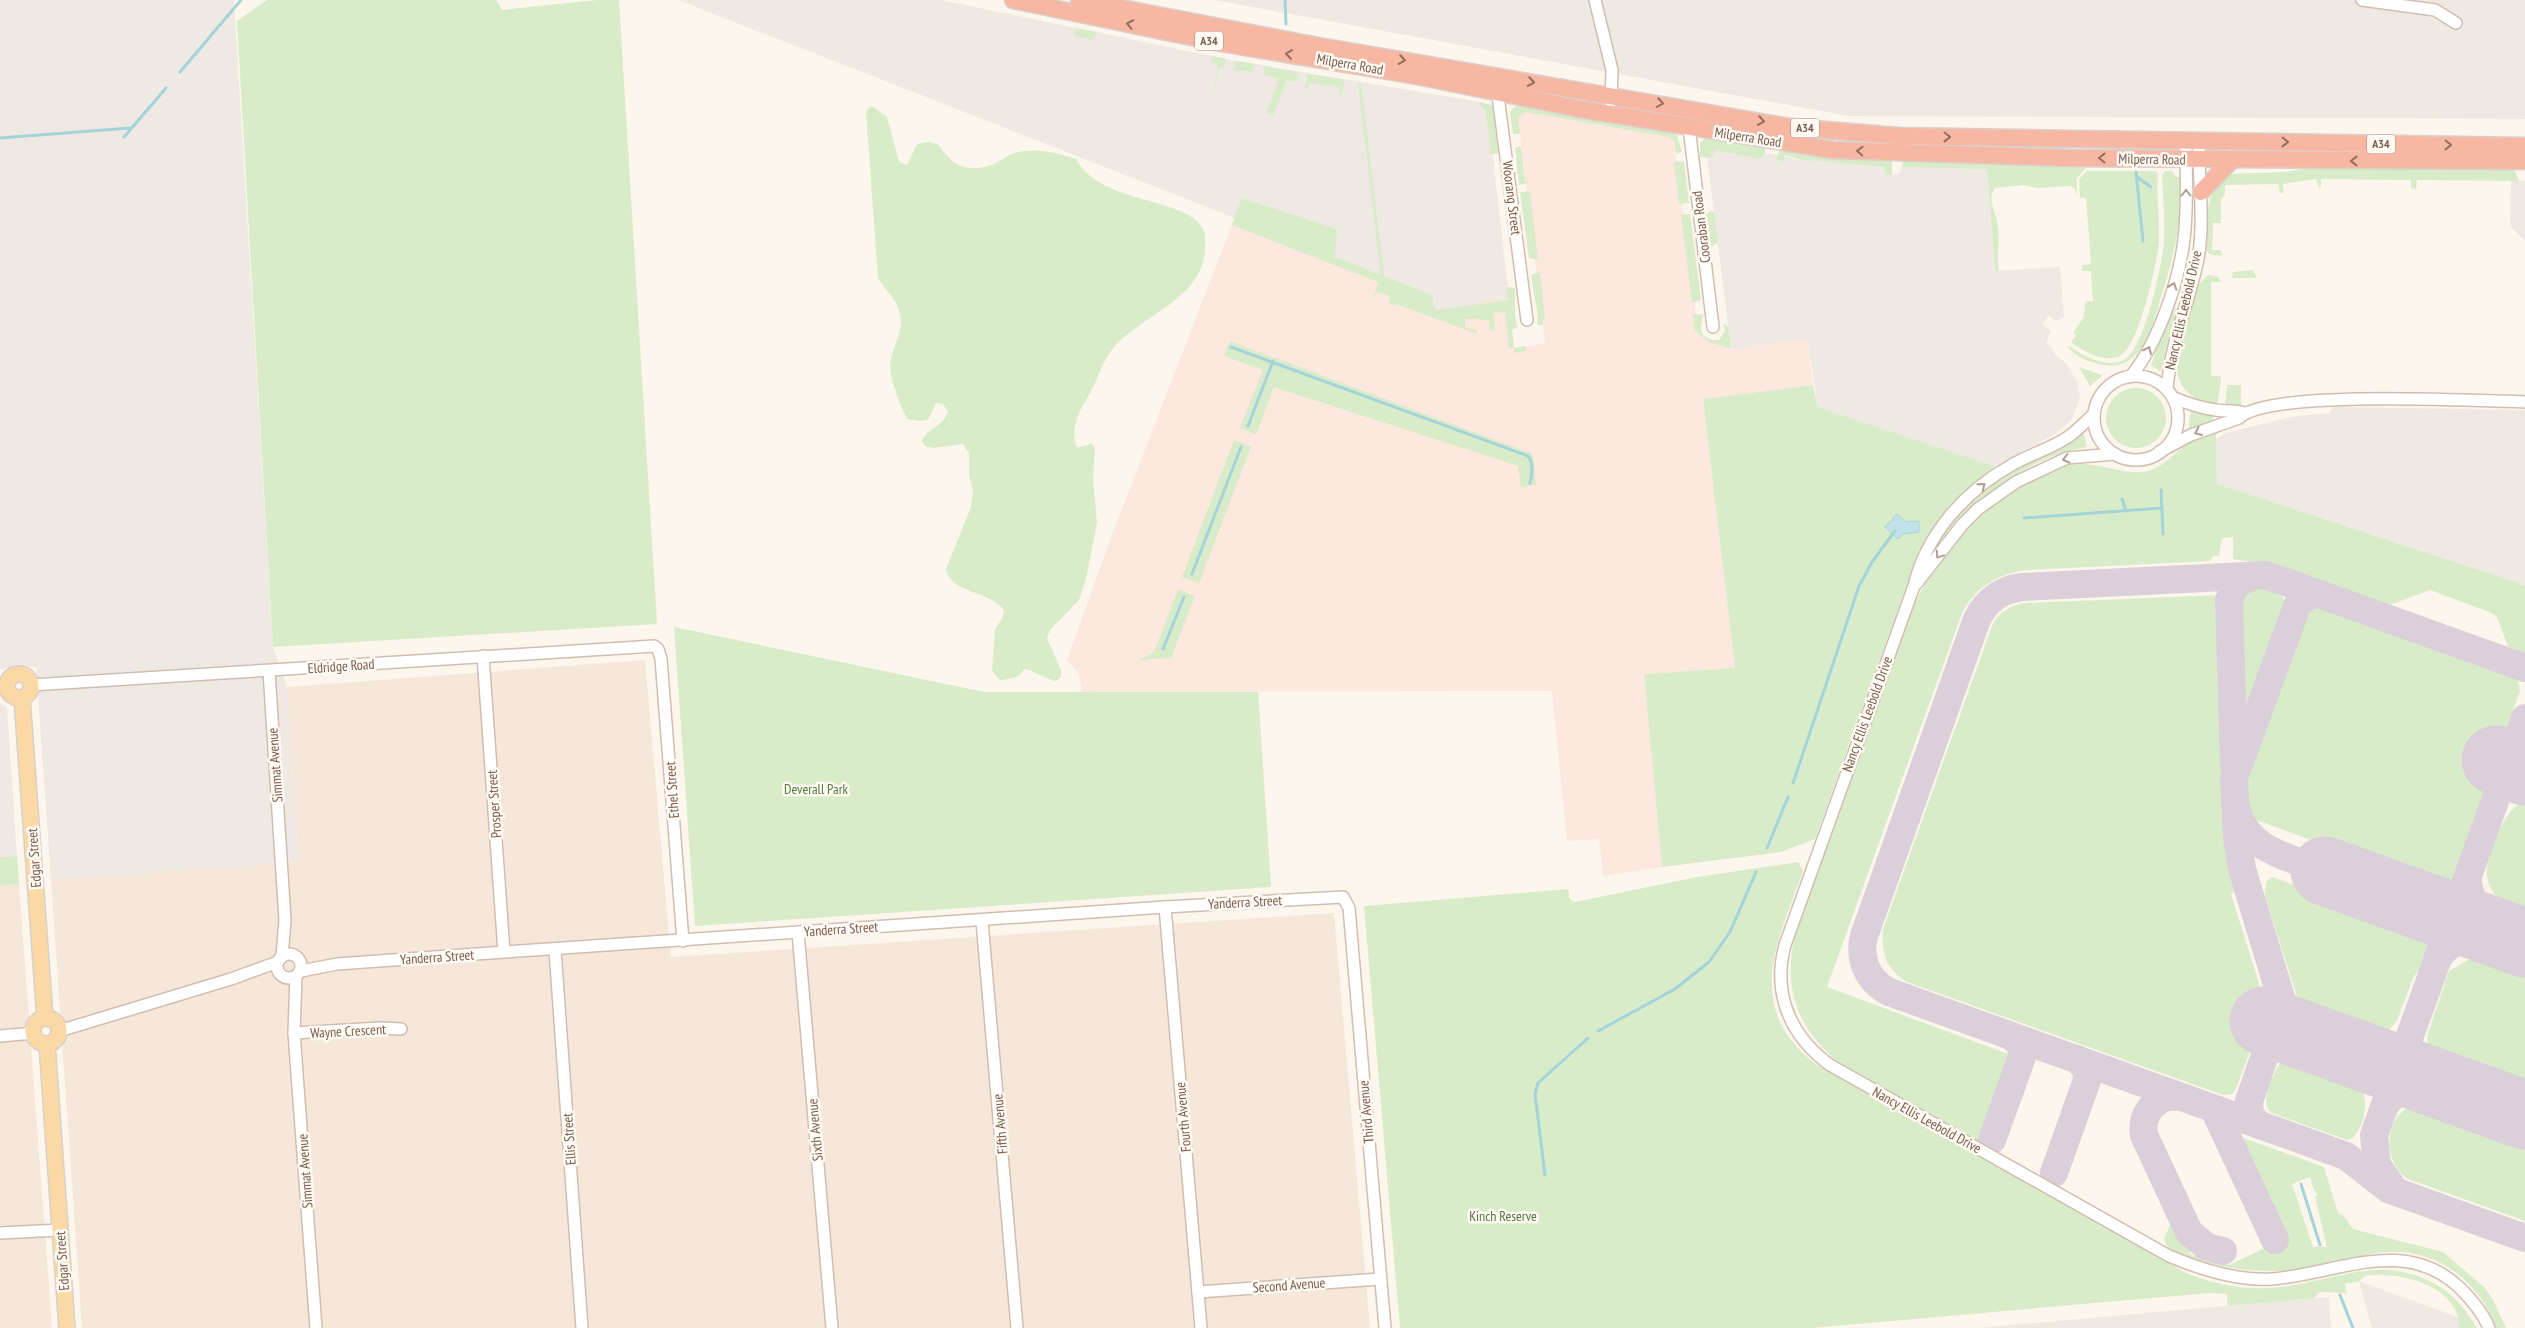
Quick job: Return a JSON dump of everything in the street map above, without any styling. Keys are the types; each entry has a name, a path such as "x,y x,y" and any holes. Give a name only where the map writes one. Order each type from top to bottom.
{"highway":[{"name":"Milperra Road","path":"1013,0 1210,41 1497,83 1612,95 1790,126 1848,133 1898,136 2525,146"},
{"name":"Milperra Road","path":"1079,0 1497,83 1610,113 1813,147 1862,151 2232,160 2525,162"},
{"path":"2201,192 2232,160"}],"main road":[{"path":"19,674 26,676 31,685 28,694 22,698 14,697 4,688 9,680 19,674"},
{"name":"Edgar Street","path":"22,698 45,1018"},
{"path":"45,1018 56,1023 60,1031 55,1041 47,1044 40,1042 34,1033 35,1025 45,1018"},
{"name":"Edgar Street","path":"47,1044 67,1328"}],"street":[{"path":"1595,0 1612,70 1610,113"},
{"path":"2362,0 2435,10 2456,23"},
{"name":"Woorang Street","path":"1497,83 1527,320"},
{"name":"Cooraban Road","path":"1689,127 1712,327"},
{"name":"Nancy Ellis Leebold Drive","path":"2130,376 2142,362 2154,337 2178,268 2185,227 2193,140"},
{"name":"Nancy Ellis Leebold Drive","path":"2169,393 2168,365 2198,258 2201,192 2192,159"},
{"path":"2244,413 2237,410 2220,411 2203,408 2169,393 2150,379 2130,376 2112,383 2106,388 2099,397 2094,414 2098,437 2105,447 2115,454 2138,460 2160,452 2199,432 2239,418 2244,413 2284,403 2322,399 2525,402"},
{"path":"2160,452 2172,438 2178,421 2176,409 2169,393"},
{"name":"Nancy Ellis Leebold Drive","path":"2094,414 2068,437 2008,467 1968,497 1947,520 1927,549 1919,566 1914,586 1817,851 1782,957 1782,996 1792,1021 1803,1042 1821,1058 1844,1073 2154,1248 2186,1263 2225,1275 2271,1279 2304,1275 2371,1261 2394,1260 2411,1262 2434,1269 2453,1282 2477,1307 2489,1328"},
{"name":"Nancy Ellis Leebold Drive","path":"1914,586 1962,525 2000,493 2032,474 2068,458 2115,454"},
{"name":"Eldridge Road","path":"31,685 651,645"},
{"name":"Ethel Street","path":"651,645 658,649 661,659 683,941"},
{"name":"Prosper Street","path":"483,656 504,952"},
{"name":"Simmat Avenue","path":"269,670 285,920 281,967 294,1014"},
{"name":"Yanderra Street","path":"298,966 982,921 1165,907 1344,898"},
{"name":"Third Avenue","path":"1344,898 1349,908 1384,1328"},
{"name":"Fourth Avenue","path":"1165,907 1201,1328"},
{"name":"Simmat Avenue","path":"285,920 298,966 294,1033 316,1328"},
{"name":"Fifth Avenue","path":"982,921 1018,1328"},
{"name":"Sixth Avenue","path":"798,932 832,1328"},
{"name":"Ellis Street","path":"555,950 582,1328"},
{"path":"60,1031 231,979 281,967 289,954 298,966 290,978 281,967"},
{"name":"Wayne Crescent","path":"294,1033 380,1028 401,1029"},
{"path":"0,1036 34,1033"},
{"path":"0,1233 60,1230"},
{"name":"Second Avenue","path":"1198,1292 1380,1279"}],"shaded area":[{"path":"0,0 234,0 273,647 287,687 298,861 51,880 36,667 0,669"},
{"path":"678,0 941,0 1226,59 1480,102 1484,104 1489,122 1509,299 1434,310 1432,295"},
{"path":"1214,0 2525,0 2525,119 1849,116"},
{"path":"1525,111 1666,134 1673,138 1698,329 1694,330 1709,342 1731,349 1807,339 1813,385 1703,399 1735,668 1644,674 1662,867 1603,876 1599,839 1567,841 1552,691 1082,692 1079,674 1067,660 1110,540 1235,217 1432,295 1509,300 1514,348 1545,343 1518,120"},
{"path":"1717,143 1803,160 1884,167 1885,175 1899,174 1902,167 1987,168 1995,271 2060,267 2064,317 2056,321 2049,316 2042,324 2051,331 2046,343 2051,346 2054,354 2066,363 2078,383 2080,399 2071,421 2055,434 1995,466 1818,407 1807,339 1731,349 1707,155"},
{"path":"2511,181 2525,181 2525,241 2510,226"},
{"path":"2333,407 2525,410 2525,585 2217,484 2216,439 2226,433 2291,417 2329,413"},
{"path":"645,660 671,957 1334,913 1370,1328 82,1328 51,880 298,861 287,687"},
{"path":"0,703 7,707 17,856 0,857"},
{"path":"19,884 52,1328 0,1328 0,886"},
{"path":"2359,1281 2460,1318 2460,1328 2372,1328"},
{"path":"2329,1297 2331,1328 1978,1328 2314,1298"}],"green space":[{"path":"267,0 496,0 502,10 597,0 619,0 657,624 273,647 237,21"},
{"path":"1075,28 1097,32 1092,40 1075,36"},
{"path":"1212,56 1226,59 1224,68 1219,69 1214,91 1218,64 1210,62"},
{"path":"1235,61 1255,64 1252,72 1233,70"},
{"path":"1264,66 1299,73 1297,82 1286,80 1274,115 1266,113 1279,79 1265,75"},
{"path":"1308,74 1345,80 1341,95 1339,95 1340,87 1309,83 1307,90 1305,89"},
{"path":"1358,83 1361,84 1384,276 1432,295 1435,310 1508,300 1507,287 1515,288 1515,314 1518,327 1512,330 1514,348 1509,349 1505,312 1493,313 1495,331 1489,330 1489,320 1465,319 1465,328 1477,329 1477,334 1396,304 1395,306 1388,303 1390,296 1377,292 1373,299 1378,282 1232,225 1241,198 1337,229 1335,257 1381,275"},
{"path":"1480,102 1492,105 1493,109 1498,153 1491,155 1486,111 1479,104"},
{"path":"1520,105 1676,132 1682,152 1676,154 1674,142 1669,137 1526,112 1518,118 1520,134 1513,134 1510,113 1513,108"},
{"path":"872,106 887,117 899,162 907,165 917,144 930,142 939,145 955,163 967,168 991,165 1012,154 1023,151 1054,153 1076,159 1088,174 1105,185 1182,212 1196,220 1205,233 1203,264 1195,279 1185,292 1115,346 1104,363 1077,418 1074,432 1076,446 1091,444 1095,447 1093,479 1097,523 1086,579 1079,600 1050,630 1047,638 1061,670 1061,677 1056,681 1024,669 1017,677 1000,680 992,671 995,629 1002,619 1004,610 989,599 955,583 949,577 946,569 971,507 973,490 969,475 969,453 963,444 934,448 925,446 922,441 925,436 942,421 948,412 943,404 936,403 928,420 907,419 892,381 891,359 900,331 901,320 894,299 878,278 866,111"},
{"path":"1706,137 1765,146 1765,154 1760,159 1716,150 1710,158 1700,157 1700,143"},
{"path":"1521,146 1525,181 1529,181 1529,183 1519,185 1515,148"},
{"path":"1780,149 1827,156 1892,161 1892,175 1885,175 1884,167 1803,160 1784,155 1785,162 1776,159"},
{"path":"1676,161 1684,162 1689,203 1679,204 1674,164"},
{"path":"1903,161 2122,166 2122,168 2087,167 2077,178 2077,196 2075,189 2070,186 2038,188 2024,185 1995,188 1992,196 1992,205 1998,227 1999,271 1995,271 1987,169 1902,167"},
{"path":"2312,167 2514,169 2519,181 2417,180 2416,189 2411,188 2411,180 2321,179 2321,187 2319,188 2316,179 2283,184 2284,192 2280,193 2278,184 2225,185 2225,194 2221,200 2221,223 2213,223 2212,250 2220,250 2222,254 2220,256 2209,254 2206,248 2205,231 2209,202 2215,188 2229,174 2286,172"},
{"path":"2087,171 2156,171 2158,175 2159,243 2151,286 2140,322 2127,350 2114,358 2094,355 2071,342 2076,336 2073,333 2084,317 2085,302 2093,301 2091,271 2082,271 2082,265 2091,264 2086,198 2080,198 2079,179"},
{"path":"2165,171 2172,171 2176,177 2181,177 2181,208 2174,253 2154,321 2144,344 2127,361 2116,365 2103,365 2087,361 2073,352 2067,345 2094,360 2109,363 2124,360 2139,340 2151,305 2163,251 2162,175"},
{"path":"1530,191 1538,260 1529,258 1520,192"},
{"path":"1710,211 1714,212 1718,243 1711,247 1707,214"},
{"path":"1690,214 1701,300 1692,303 1681,215"},
{"path":"2253,270 2257,278 2232,278 2233,272"},
{"path":"1540,272 1545,320 1543,320 1543,325 1537,325 1538,316 1531,275"},
{"path":"2209,275 2217,276 2221,282 2211,282 2211,376 2220,376 2221,378 2217,406 2199,400 2188,392 2181,382 2178,371 2180,345 2194,299 2201,282"},
{"path":"2175,308 2178,308 2161,372 2151,365 2166,324"},
{"path":"1703,314 1701,328 1703,335 1711,340 1719,340 1725,331 1723,324 1728,326 1731,349 1709,342 1694,330 1693,315"},
{"path":"1230,341 1533,454 1536,485 1521,487 1518,466 1274,387 1256,435 1240,428 1263,370 1224,356"},
{"path":"1526,346 1526,351 1514,353 1514,348"},
{"path":"2079,367 2102,375 2102,376 2090,386"},
{"path":"1813,385 1818,407 1995,466 1968,488 1943,515 1916,560 1815,839 1781,852 1662,867 1644,674 1735,668 1703,399"},
{"path":"2227,385 2241,385 2241,405 2225,407"},
{"path":"2136,388 2152,393 2157,397 2161,402 2166,418 2161,434 2157,439 2152,443 2136,448 2120,443 2115,439 2111,434 2106,418 2111,402 2115,397 2120,393"},
{"path":"2191,409 2213,415 2213,420 2188,432"},
{"path":"2083,431 2087,447 2059,454 2034,464 1993,492 1958,529 1923,571 1934,545 1950,523 1968,504 2011,471"},
{"path":"2216,431 2217,484 2525,585 2525,654 2509,649 2497,617 2494,614 2430,590 2387,606 2274,566 2233,559 2233,537 2222,538 2219,556 2213,556 2210,561 2027,570 1997,578 1974,595 1962,613 1827,987 2014,1056 2016,1062 1985,1146 1847,1068 1830,1055 1816,1040 1805,1025 1793,991 1791,972 1792,952 1796,931 1910,614 1932,572 1946,553 1978,518 1997,502 2016,489 2053,470 2079,464 2130,472 2148,471 2163,463 2185,446"},
{"path":"1234,440 1251,447 1199,583 1182,577"},
{"path":"2261,586 2278,592 2284,599 2286,608 2242,732 2236,603 2246,590"},
{"path":"1178,589 1195,596 1171,658 1139,660 1154,652"},
{"path":"2220,595 2229,872 2234,892 2231,894 2263,996 2258,995 2241,1037 2253,1043 2236,1089 2232,1094 2223,1095 1907,982 1894,972 1886,960 1883,945 1883,929 1992,626 2001,613 2024,603"},
{"path":"2316,606 2327,608 2508,673 2518,681 2520,691 2450,885 2445,889 2248,817 2243,801 2242,786 2302,618 2309,609"},
{"name":"Deverall Park","path":"674,627 984,692 1258,692 1271,887 695,926"},
{"path":"2525,801 2525,918 2497,898 2488,882 2487,865 2502,825 2511,811"},
{"path":"17,856 19,884 0,886 0,857"},
{"name":"Kinch Reserve","path":"1798,862 1803,871 1776,949 1772,974 1773,998 1780,1021 1794,1043 1817,1065 2186,1273 2226,1285 2268,1288 2366,1271 2386,1270 2405,1272 2434,1283 2449,1293 2467,1312 2477,1328 2460,1328 2457,1314 2450,1302 2440,1292 2427,1285 2398,1277 2368,1275 2357,1282 2345,1283 2347,1295 2345,1293 2320,1292 2314,1298 2228,1306 2227,1294 2209,1293 1812,1328 1400,1328 1364,906 1568,889 1570,900 1575,902 1697,877"},
{"path":"2272,877 2429,934 2431,942 2423,965 2413,978 2397,1021 2389,1030 2381,1033 2374,1032 2300,1006 2265,896 2266,882"},
{"path":"2491,956 2525,968 2525,1088 2438,1056 2431,1050 2428,1042 2427,1036 2449,971 2468,960"},
{"path":"2287,1060 2357,1084 2364,1096 2365,1111 2361,1125 2353,1138 2347,1140 2271,1113 2266,1102 2268,1088 2280,1063"},
{"path":"2414,1106 2426,1107 2525,1146 2525,1221 2408,1179 2399,1171 2393,1161 2390,1150 2392,1128 2404,1110"},
{"path":"2241,1137 2324,1167 2338,1213 2344,1216 2353,1229 2443,1252 2485,1288 2493,1300 2506,1328 2496,1328 2489,1311 2479,1296 2454,1271 2439,1262 2422,1256 2405,1252 2386,1252 2297,1270 2264,1271 2231,1268 2183,1255 2168,1248 2164,1239 2171,1223 2180,1227 2191,1255 2229,1265 2280,1241 2235,1140","holes":["2310,1177 2313,1188 2318,1195 2315,1197 2327,1247 2313,1247 2292,1184"]}],"water":[{"path":"1897,514 1906,522 1919,521 1919,532 1903,534 1898,539 1885,527"}],"waterway":[{"path":"180,72 241,0"},
{"path":"1285,0 1286,24"},
{"path":"124,137 166,88"},
{"path":"0,138 130,128"},
{"path":"2136,172 2143,241"},
{"path":"2137,177 2151,187"},
{"path":"1231,347 1528,456 1532,466 1530,483"},
{"path":"1248,426 1273,361"},
{"path":"1192,574 1241,447"},
{"path":"2161,490 2163,534"},
{"path":"2122,499 2126,511"},
{"path":"2024,518 2162,508"},
{"path":"1793,783 1859,586 1872,562 1895,531"},
{"path":"1163,649 1184,597"},
{"path":"1767,848 1788,797"},
{"path":"1598,1031 1675,989 1709,962 1730,932 1756,872"},
{"path":"1545,1175 1535,1094 1538,1083 1588,1038"},
{"path":"2301,1184 2320,1245"},
{"path":"2340,1295 2353,1328"}],"taxiway":[{"path":"2525,668 2266,575 2022,587 2008,590 1990,601 1977,619 1862,945 1866,969 1870,976 1889,992 2346,1156 2388,1189 2525,1238"},
{"path":"2234,765 2229,600 2237,583 2254,576"},
{"path":"2259,1125 2250,1115 2249,1101 2283,1004 2242,869 2237,837 2234,778 2297,606 2307,596 2320,594"},
{"path":"2391,1185 2377,1165 2374,1135 2525,718"},
{"path":"2237,811 2243,825 2261,844 2285,857 2325,871"},
{"path":"2467,877 2472,896 2481,914 2494,928 2512,937"},
{"path":"2437,959 2456,942 2478,935 2501,937 2525,944"},
{"path":"1992,1140 2022,1057 2021,1045 2011,1036"},
{"path":"2054,1173 2087,1080 2086,1069 2077,1059"},
{"path":"2384,1107 2393,1096 2403,1089 2413,1085 2424,1084 2446,1088 2525,1116"},
{"path":"2181,1097 2165,1098 2152,1106 2145,1119 2144,1135 2189,1232 2207,1247 2223,1251"},
{"path":"2214,1109 2275,1240"}],"runway":[{"path":"2496,760 2525,771"},
{"path":"2325,871 2525,943"},
{"path":"2264,1021 2525,1115"}]}
